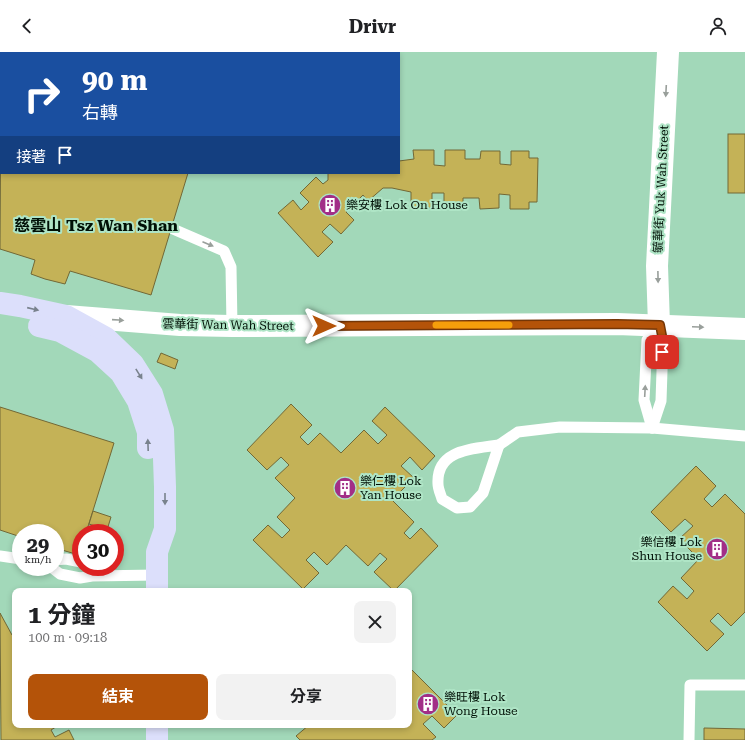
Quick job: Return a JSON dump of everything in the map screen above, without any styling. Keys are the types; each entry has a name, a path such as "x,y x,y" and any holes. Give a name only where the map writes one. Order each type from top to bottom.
{"street":[{"name":"毓華街 Yuk Wah Street","path":"660,325 657,266 668,52"},
{"name":"雲華街 Wan Wah Street","path":"0,303 20,306 63,324"},
{"name":"雲華街 Wan Wah Street","path":"0,319 63,324 232,326 617,324 745,329"},
{"path":"63,324 97,351 121,373 138,401 148,432 149,530 157,552 157,583"},
{"path":"157,728 157,740"}],"lane":[{"path":"172,229 224,251 230,267 232,326"},
{"path":"652,428 661,402 663,341 660,325"},
{"path":"652,428 644,400 647,340 660,325"},
{"path":"499,445 483,493 470,507 457,508 442,500 438,485 439,469 448,457 461,451 499,445 518,432 560,427 652,428 745,436"},
{"path":"0,556 12,557"},
{"path":"64,575 80,578 83,576"},
{"path":"117,576 157,583"},
{"path":"689,740 690,685 745,685"}],"building":[{"path":"728,134 745,134 745,193 728,193"},
{"name":"樂安樓 Lok On House","path":"413,150 434,150 434,165 445,166 445,150 465,150 465,159 480,159 481,151 500,151 500,164 511,165 511,151 529,151 529,158 538,158 537,202 529,202 529,209 510,209 510,195 499,194 499,208 480,209 479,198 463,198 463,208 444,208 444,193 432,193 432,208 411,208 411,192 392,188 383,188 368,201 363,195 346,212 354,220 341,234 330,224 322,232 333,242 318,257 278,213 293,200 301,210 309,202 300,193 316,177 323,184 328,180 328,174 400,174 400,161 414,159"},
{"path":"0,174 188,174 151,295 70,271 65,284 45,279 31,274 35,260 0,249"},
{"path":"161,353 178,360 175,369 157,362"},
{"name":"樂仁樓 Lok Yan House","path":"291,404 312,425 300,437 308,445 320,433 341,453 364,430 378,444 387,435 372,421 385,407 435,456 422,470 410,457 401,466 414,478 392,500 414,522 404,533 410,539 421,528 438,546 397,588 391,588 374,572 387,559 380,553 368,566 346,545 327,565 314,552 306,560 319,573 304,588 302,588 253,540 268,525 282,538 290,530 277,517 295,498 275,478 289,465 281,457 267,470 247,450"},
{"path":"0,407 114,443 89,524 72,524 72,553 64,551 64,524 12,524 12,534 0,530"},
{"name":"樂信樓 Lok Shun House","path":"696,466 716,486 704,499 712,507 725,494 745,514 745,612 731,626 718,613 710,621 724,634 707,651 658,602 673,586 687,599 694,591 681,578 699,559 679,539 693,526 685,519 671,532 651,512"},
{"path":"93,511 111,517 109,524 89,524"},
{"path":"0,613 12,635 12,728 54,728 51,730 55,737 69,730 74,740 1,740"},
{"name":"樂旺樓 Lok Wong House","path":"412,670 457,715 444,728 432,716 423,724 436,737 432,740 300,740 296,736 305,728 412,728"},
{"path":"704,728 745,729 745,740 704,740"}],"slow traffic":[{"path":"436,325 509,325"}],"place":[{"name":"樂安樓 Lok On House","path":"330,205"},
{"name":"樂仁樓 Lok Yan House","path":"345,488"},
{"name":"樂信樓 Lok Shun House","path":"717,549"},
{"name":"樂旺樓 Lok Wong House","path":"428,704"}],"district":[{"name":"慈雲山 Tsz Wan Shan","path":"96,225"}],"route":[{"path":"324,326 660,325 663,341 662,352"}]}
